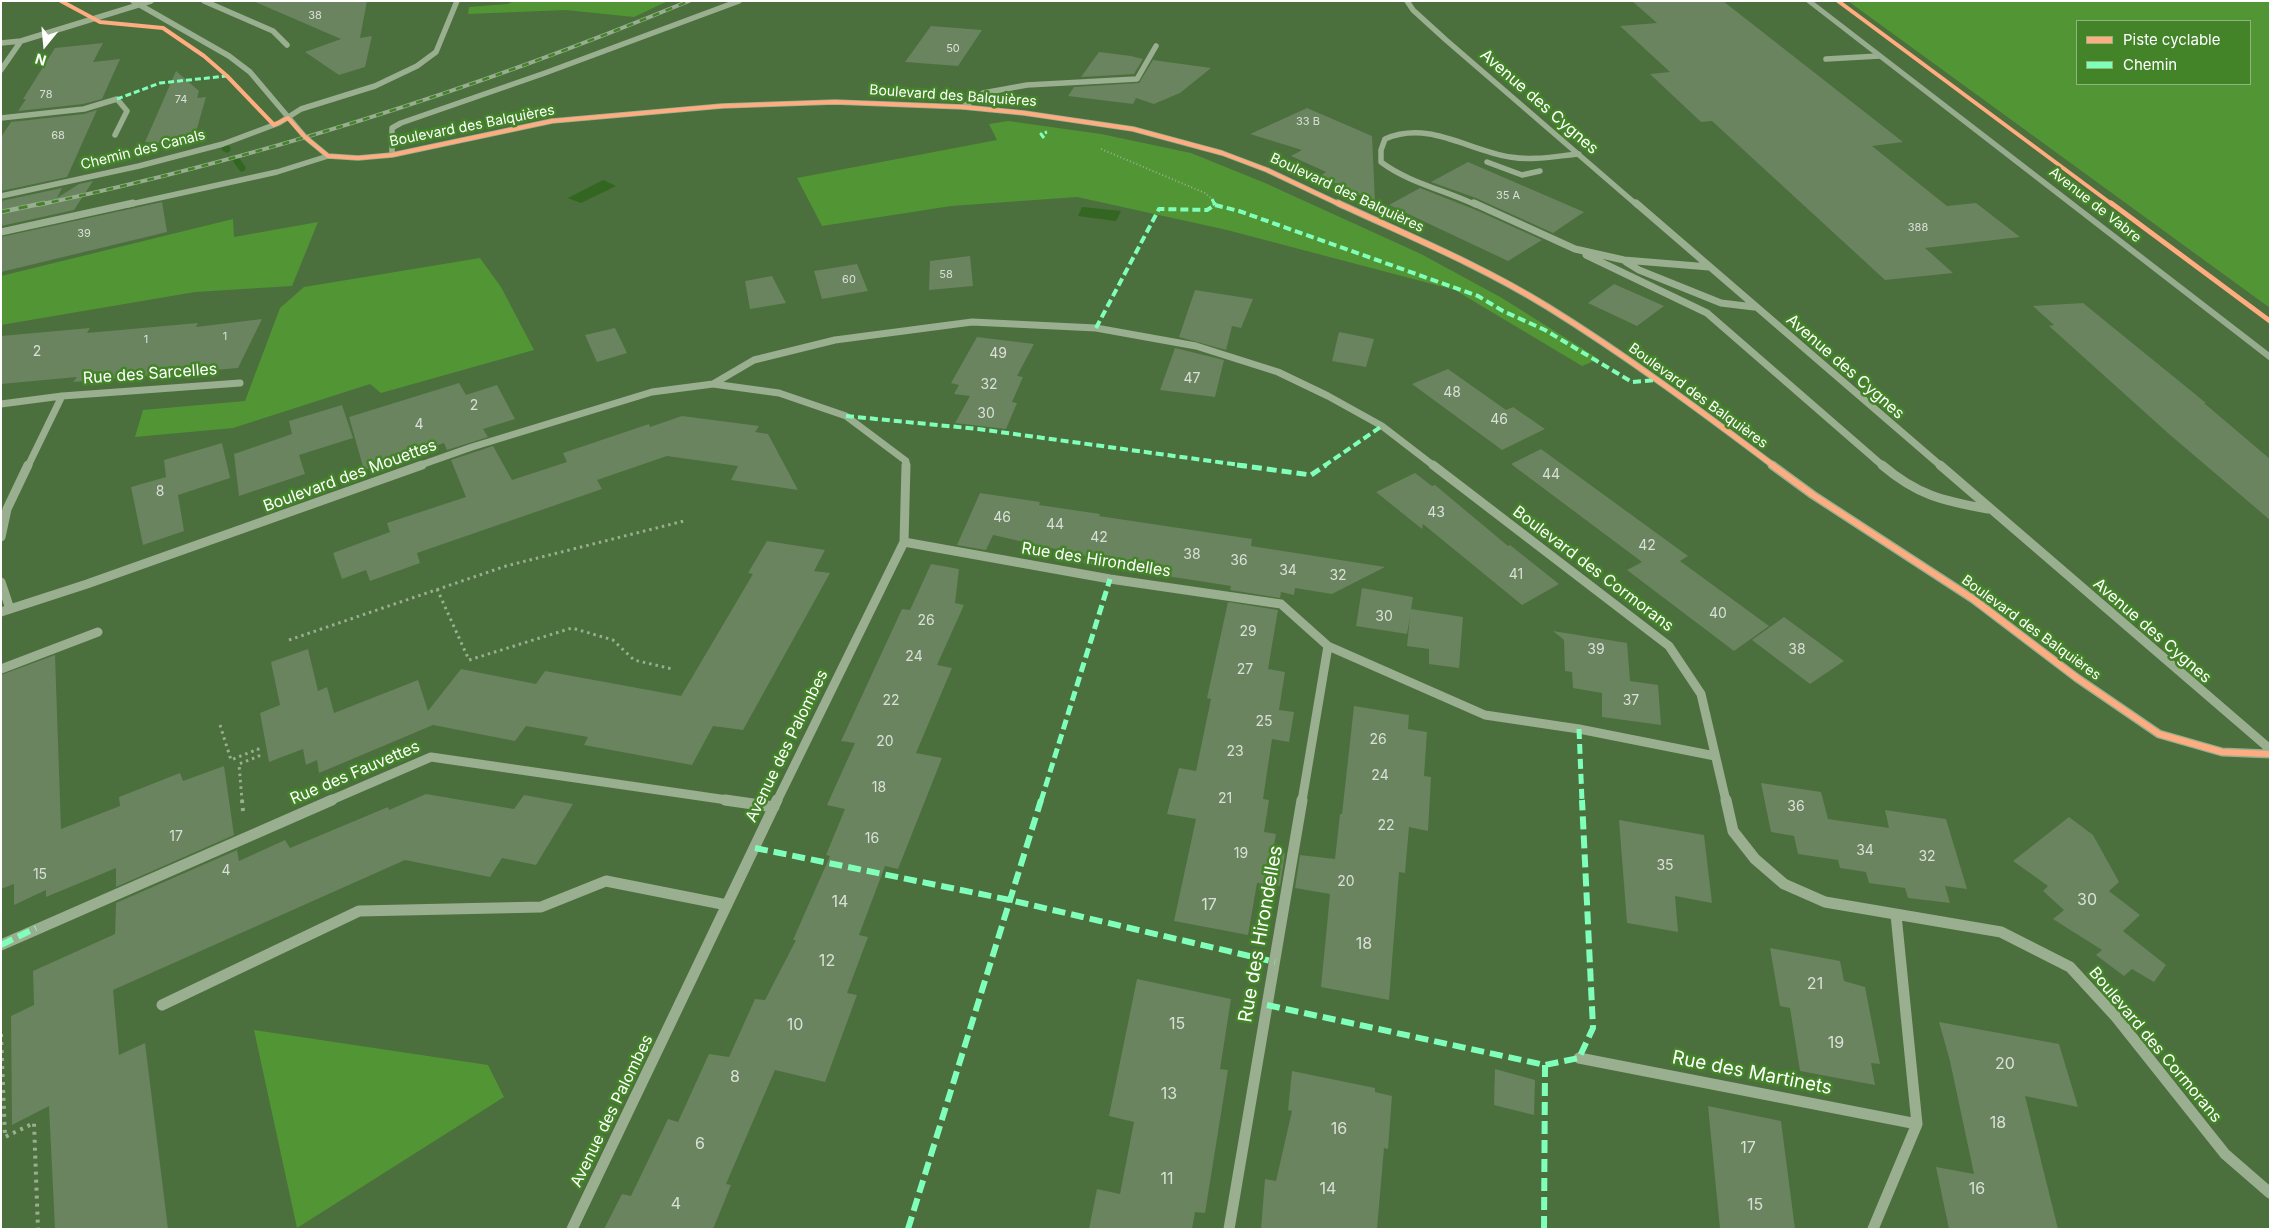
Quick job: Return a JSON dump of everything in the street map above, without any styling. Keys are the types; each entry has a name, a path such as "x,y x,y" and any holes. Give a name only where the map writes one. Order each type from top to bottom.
{"main road":[{"name":"Avenue de Vabre","path":"1808,1 2270,358"}],"street":[{"path":"133,1 229,56 250,72 305,138 328,156"},
{"path":"1,43 21,41 151,1"},
{"path":"204,1 273,31 287,45"},
{"name":"Chemin des Canals","path":"1,196 139,166 223,144 279,124 301,109 375,86 417,66 436,52 457,1"},
{"path":"392,155 392,128 401,123 545,73 739,1"},
{"name":"Avenue des Cygnes","path":"1407,1 1413,10 1446,40 2270,749"},
{"path":"1,70 21,41"},
{"path":"963,107 982,93 1026,85 1137,79 1156,46"},
{"path":"1826,59 1879,56"},
{"path":"1,118 84,109 117,99 127,111 115,135"},
{"name":"Boulevard des Balquières","path":"328,156 358,158 392,155 552,121 700,107 835,102 963,107 1102,124 1222,152 1267,170 1481,270 1548,307 1657,380 1813,495 1973,600 2077,678 2159,734 2222,752 2270,754"},
{"path":"1579,154 1528,159 1508,156 1429,134 1412,132 1400,133 1385,139 1381,162 1393,171 1443,193 1466,200 1575,249 1707,314 1891,473 1921,493 1959,504 1989,509"},
{"path":"1,232 277,172 328,156"},
{"path":"1487,162 1522,175 1540,171"},
{"path":"1575,249 1624,260 1709,267"},
{"path":"1624,260 1639,270 1721,303 1755,307"},
{"name":"Boulevard des Cormorans","path":"713,384 754,360 817,344 972,322 1096,328 1196,346 1278,372 1328,396 1382,426 1669,646 1701,694 1733,831 1755,859 1784,884 1825,902 2001,932 2070,967 2116,1017 2225,1154 2270,1193"},
{"name":"Rue des Sarcelles","path":"1,404 62,396 240,383"},
{"name":"Avenue des Palombes","path":"572,1229 774,807 904,542 906,461 846,416 779,394 713,384"},
{"name":"Boulevard des Mouettes","path":"6,610 472,447 652,392 713,384"},
{"name":"Rue des Sarcelles","path":"1,537 7,509 62,396"},
{"name":"Rue des Hirondelles","path":"904,542 1110,579 1281,604 1328,646 1485,715 1579,729 1715,756"},
{"path":"1,582 6,610"},
{"path":"1,669 98,632"},
{"name":"Rue des Hirondelles","path":"1228,1229 1328,646"},
{"name":"Rue des Fauvettes","path":"1,945 36,928 431,757 774,807"},
{"path":"162,1005 359,911 541,907 606,881 727,905"},
{"path":"1873,1229 1917,1124 1896,914"},
{"name":"Rue des Martinets","path":"1579,1058 1917,1124"}],"path":[{"path":"1092,148 1102,150 1205,193 1212,199"},
{"path":"289,640 506,566 684,522"},
{"path":"437,590 469,660 572,628 613,640 634,660 672,669"},
{"path":"220,725 231,760 258,749 259,756 239,764 245,838"},
{"path":"1,1034 5,1137 34,1123 38,1229"}],"shaded area":[{"path":"514,1 668,1 634,17 566,10 468,14 469,7 508,4"},
{"path":"1848,1 2270,1 2270,308"},
{"path":"1008,121 1101,134 1191,153 1265,183 1421,254 1502,298 1599,359 1582,366 1455,290 1227,230 1077,197 951,206 822,226 797,178 997,140 989,124"},
{"path":"603,180 616,186 581,203 568,198"},
{"path":"1082,207 1121,211 1116,221 1078,216"},
{"path":"233,219 234,237 318,222 292,286 195,292 1,325 1,276"},
{"path":"480,258 501,287 534,350 381,393 370,384 233,428 135,437 143,410 245,401 280,308 304,287"},
{"path":"254,1030 488,1065 504,1097 297,1228"}],"building":[{"path":"253,1 367,1 360,38 372,36 365,67 339,75 305,52 341,39"},
{"path":"1632,1 1723,1 1903,142 1872,146 1947,206 1976,203 2020,237 1925,248 1953,273 1885,280 1712,121 1701,122 1650,74 1670,72 1620,26 1657,23"},
{"path":"931,26 982,30 958,66 905,62"},
{"path":"103,43 93,62 120,59 102,99 83,104 18,111 26,99 23,99 55,48"},
{"path":"1099,52 1143,59 1134,74 1081,77"},
{"path":"1153,60 1211,68 1180,93 1154,104 1136,98 1133,104 1068,96 1074,87 1139,83"},
{"path":"176,71 199,91 197,98 206,97 194,139 185,145 145,142"},
{"path":"1307,108 1372,136 1375,202 1320,176 1326,172 1291,156 1302,150 1250,134"},
{"path":"97,110 67,177 1,191 1,137 11,122 84,114"},
{"path":"1468,162 1584,212 1553,233 1476,198 1431,182"},
{"path":"93,181 74,210 1,226 1,201 62,188 57,198 79,184"},
{"path":"1420,188 1476,210 1542,240 1508,261 1389,205"},
{"path":"162,202 167,232 1,272 1,237"},
{"path":"970,256 973,286 929,290 930,261"},
{"path":"857,264 868,291 822,299 814,271"},
{"path":"772,276 786,303 750,309 745,281"},
{"path":"1614,284 1664,306 1637,326 1588,303"},
{"path":"1195,290 1253,299 1241,328 1232,326 1226,350 1179,337"},
{"path":"2083,303 2206,403 2204,403 2270,459 2270,520 2169,434 2049,326 2054,325 2033,306"},
{"path":"262,319 238,368 73,382 77,377 1,384 1,336 90,328 87,333 198,323 196,327"},
{"path":"615,328 627,353 597,362 585,335"},
{"path":"1339,332 1374,339 1366,367 1332,361"},
{"path":"977,337 1034,344 1017,376 1023,377 1012,402 1017,403 1006,429 955,423 970,396 954,394 959,385 951,383"},
{"path":"1175,348 1224,360 1215,397 1160,390"},
{"path":"1448,369 1506,410 1513,407 1545,429 1502,450 1412,384"},
{"path":"459,383 466,395 497,385 515,419 483,429 488,437 447,450 444,443 364,470 349,417"},
{"path":"342,405 353,438 299,455 305,474 239,496 234,454 292,434 289,421"},
{"path":"682,416 759,426 755,432 768,434 798,490 731,480 738,466 667,456 597,480 602,489 417,553 420,563 370,581 366,570 342,579 333,553 390,532 387,523 466,497 451,460 493,446 512,480 567,462 563,453 649,424 650,427"},
{"path":"222,443 230,478 178,495 184,531 143,545 131,487 166,477 164,460"},
{"path":"1541,449 1688,556 1680,561 1769,626 1734,651 1627,570 1642,562 1511,464"},
{"path":"1415,473 1432,486 1435,485 1508,546 1510,545 1559,584 1522,605 1423,524 1422,529 1376,492"},
{"path":"980,493 1040,502 1039,505 1100,514 1099,516 1252,539 1251,546 1385,567 1332,594 1295,588 1294,595 1281,592 1280,598 1230,590 1231,586 1083,563 1086,556 993,535 986,550 957,545"},
{"path":"767,541 825,550 814,571 830,573 743,730 713,726 692,765 584,745 588,737 526,726 515,741 433,725 319,773 317,760 306,765 303,749 269,762 260,713 280,705 271,662 308,649 318,691 327,687 334,713 418,680 428,711 461,669 536,684 545,671 681,696 753,574 748,573"},
{"path":"931,564 959,569 955,603 964,605 937,665 952,668 916,753 942,758 898,869 885,866 859,935 868,937 847,993 857,995 825,1082 775,1070 726,1184 731,1185 713,1229 604,1229 622,1194 631,1196 668,1119 678,1122 709,1054 729,1057 755,999 765,1000 796,940 793,940 830,856 826,855 845,809 827,805 855,743 841,741 902,609 910,610"},
{"path":"1362,588 1413,597 1411,609 1463,617 1459,668 1429,664 1429,649 1407,646 1410,617 1407,634 1356,626"},
{"path":"1228,602 1278,610 1268,669 1285,672 1279,710 1294,712 1289,742 1272,739 1263,799 1269,800 1264,832 1276,834 1273,851 1285,853 1280,886 1257,883 1248,935 1174,921 1196,819 1167,814 1179,768 1196,771 1211,699 1207,698"},
{"path":"1784,617 1844,661 1810,684 1752,640"},
{"path":"1553,631 1627,643 1630,681 1658,685 1661,725 1602,717 1602,693 1573,688 1572,672 1565,671 1564,640"},
{"path":"55,655 61,829 120,806 119,797 180,773 183,781 224,766 234,835 116,887 116,868 46,897 46,890 14,905 14,884 1,889 1,675"},
{"path":"1354,706 1409,715 1408,729 1427,732 1424,776 1431,777 1428,831 1409,827 1405,873 1399,872 1389,1000 1321,987 1330,894 1295,888 1300,855 1335,859"},
{"path":"1761,783 1821,792 1828,819 1889,828 1885,810 1946,819 1967,889 1945,886 1950,903 1908,898 1905,888 1869,883 1866,872 1840,868 1838,860 1798,854 1794,836 1771,832"},
{"path":"426,794 514,809 524,795 573,804 536,865 502,858 490,877 405,860 113,990 119,1055 145,1043 168,1229 55,1229 49,1106 12,1125 11,1016 34,1005 33,971 115,934 116,903 237,850 239,861 285,840 290,848 388,807 389,810"},
{"path":"2069,817 2093,835 2119,882 2109,891 2140,915 2123,931 2166,965 2154,982 2132,969 2124,976 2096,955 2102,950 2053,919 2064,910 2043,891 2048,886 2013,861"},
{"path":"1619,820 1704,835 1712,903 1675,896 1678,932 1627,923"},
{"path":"1770,948 1840,961 1844,981 1865,987 1880,1064 1871,1063 1875,1085 1800,1071 1790,1008 1780,1006"},
{"path":"1137,979 1231,999 1220,1069 1228,1070 1205,1213 1195,1212 1192,1229 1089,1229 1097,1189 1120,1194 1134,1122 1109,1116"},
{"path":"1939,1022 2059,1044 2078,1107 2025,1096 2058,1229 1949,1229 1936,1167 1974,1174 1950,1061"},
{"path":"1495,1069 1535,1080 1534,1115 1494,1105"},
{"path":"1292,1071 1375,1088 1375,1092 1392,1096 1388,1149 1384,1148 1377,1229 1261,1229 1265,1179 1276,1181 1292,1111 1288,1110"},
{"path":"1708,1106 1781,1121 1795,1229 1720,1229"}],"waterway":[{"path":"237,161 242,168"}],"railway":[{"path":"38,205 204,166 368,118 530,63 689,1"},
{"path":"1,212 44,203"}],"marked path":[{"path":"117,99 160,83 227,76"},
{"path":"1044,138 1041,134 1047,132"},
{"path":"1096,328 1159,209 1207,210 1215,205 1212,199"},
{"path":"1215,205 1239,211 1478,296 1503,311 1545,330 1632,382 1657,380"},
{"path":"846,416 978,429 1311,475 1382,426"},
{"path":"908,1229 1110,579"},
{"path":"1267,1005 1545,1065 1579,1058 1593,1028 1579,729"},
{"path":"755,848 1010,900 1275,962"},
{"path":"1,945 36,928"},
{"path":"1544,1229 1545,1065"}],"cycle path":[{"path":"61,1 100,22 163,28 204,56 227,76 274,125 288,118 305,137 328,156 358,158 392,155 552,121 722,106 835,102 963,107 1024,113 1133,129 1222,153 1267,170 1481,270 1548,307 1680,396 1813,495 1973,599 2077,678 2159,734 2222,752 2270,754"},
{"path":"1838,1 2270,321"}]}
